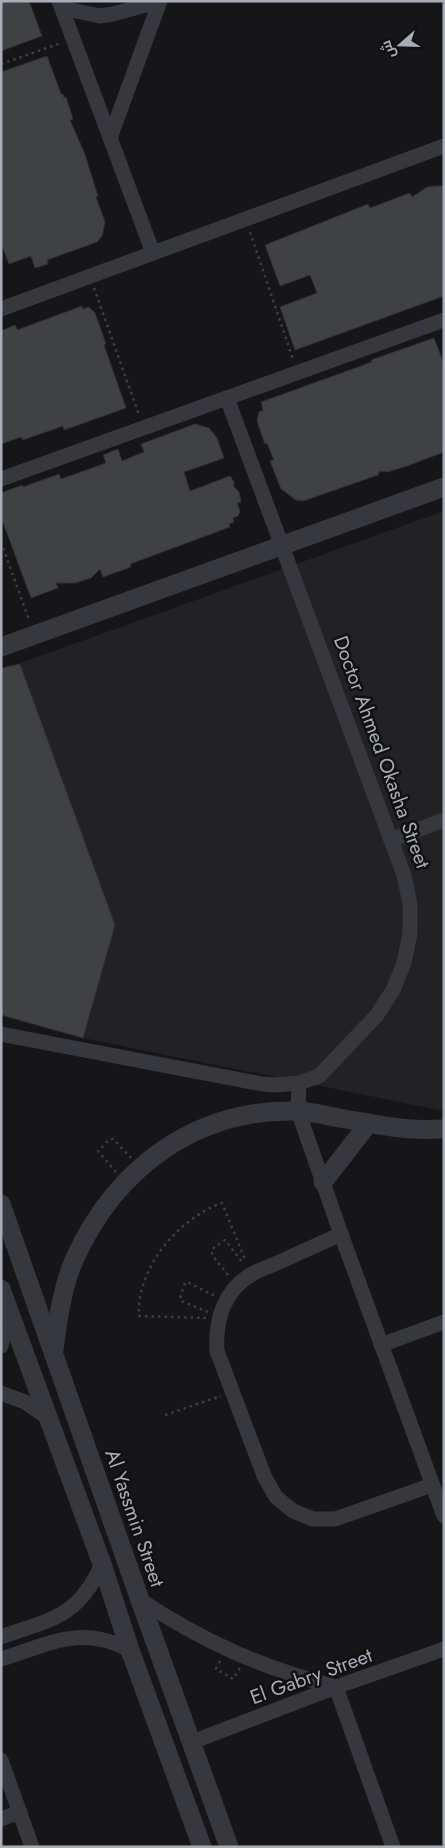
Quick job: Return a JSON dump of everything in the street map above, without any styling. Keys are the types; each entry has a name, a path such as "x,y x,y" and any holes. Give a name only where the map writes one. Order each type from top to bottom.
{"street":[{"path":"60,5 100,16 160,1 110,138"},
{"path":"60,5 153,253"},
{"path":"3,304 90,276 444,146"},
{"path":"1,480 444,320"},
{"name":"Doctor Ahmed Okasha Street","path":"1,1034 262,1084 299,1083 319,1076 377,1015 393,990 404,963 410,934 410,904 404,875 226,398"},
{"path":"1,647 444,487"},
{"path":"391,840 444,820"},
{"path":"299,1083 298,1111 444,1516"},
{"path":"53,1353 60,1303 75,1259 96,1219 124,1183 140,1167 176,1140 217,1122 258,1113 298,1111 414,1129 444,1129"},
{"path":"323,1182 369,1123"},
{"name":"Al Yassmin Street","path":"1,1204 228,1847"},
{"path":"341,1234 251,1274 236,1287 225,1301 218,1318 216,1335 218,1351 265,1478 276,1497 293,1511 313,1519 335,1519 432,1485"},
{"path":"1,1346 5,1329 4,1298"},
{"path":"4,1298 102,1564 130,1650 202,1847"},
{"path":"381,1344 444,1322"},
{"path":"1,1393 25,1402 47,1417"},
{"path":"1,1637 60,1616 74,1606 86,1594 102,1564"},
{"path":"140,1600 196,1635 226,1650 282,1672 336,1687 393,1847"},
{"path":"1,1659 72,1637 102,1638 130,1650"},
{"name":"El Gabry Street","path":"192,1742 336,1687 444,1649"},
{"path":"1,1760 32,1847"},
{"path":"1,1819 20,1812"}],"path":[{"path":"1,64 73,39"},
{"path":"245,219 298,372"},
{"path":"90,276 144,428"},
{"path":"1,542 34,635"},
{"path":"124,1183 99,1152 99,1149 110,1139 114,1138 140,1167"},
{"path":"218,1318 140,1316 143,1289 151,1267 163,1246 179,1228 198,1214 222,1203 251,1274"},
{"path":"236,1287 212,1255 212,1248 225,1240 251,1274"},
{"path":"218,1318 181,1301 180,1298 185,1283 187,1282 225,1301"},
{"path":"165,1415 233,1392"},
{"path":"226,1650 216,1669 230,1678 233,1679 235,1677 245,1658"}],"shaded area":[{"path":"444,511 444,1111 83,1038 1,1015 1,670"}],"building":[{"path":"1,1 29,1 42,36 1,51"},
{"path":"47,56 61,94 63,94 64,98 66,97 73,119 70,120 84,152 105,222 102,236 97,242 47,260 48,264 35,268 31,256 9,264 1,243 1,72"},
{"path":"444,186 444,296 295,350 280,307 317,293 310,275 280,286 265,245 368,204 370,208 410,193 412,197 427,187"},
{"path":"82,306 83,309 89,307 95,313 126,408 64,430 63,426 23,440 21,437 1,444 1,331 15,325 17,330"},
{"path":"434,338 444,364 444,452 387,472 380,471 378,475 303,501 296,500 281,489 270,461 274,460 267,443 265,444 257,421 259,412 263,410 261,402"},
{"path":"195,424 209,428 217,438 224,458 184,472 190,491 230,476 234,482 234,487 239,492 241,502 237,503 240,511 238,516 233,518 234,522 229,524 230,527 130,564 131,567 103,577 100,569 91,578 75,583 56,583 58,588 31,598 1,517 1,493 59,474 61,479 106,463 103,455 118,449 122,461 144,452 141,444"},
{"path":"20,664 115,925 83,1038 1,1015 1,668"}]}
